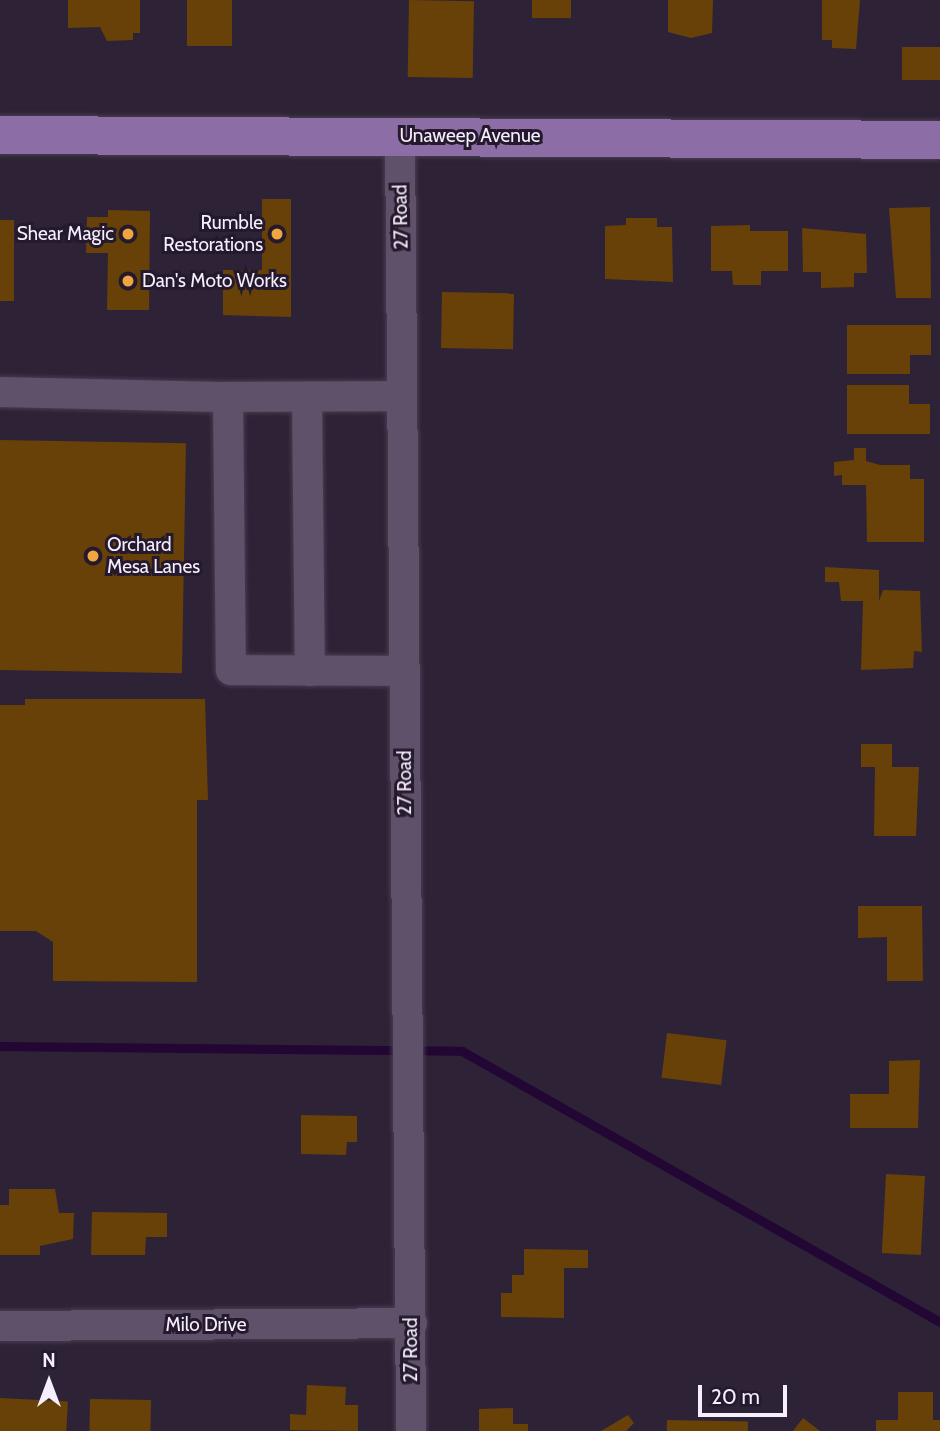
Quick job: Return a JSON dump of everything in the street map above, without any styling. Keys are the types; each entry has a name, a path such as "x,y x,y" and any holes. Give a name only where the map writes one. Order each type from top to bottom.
{"main road":[{"name":"Unaweep Avenue","path":"0,135 940,139"}],"street":[{"name":"27 Road","path":"400,136 411,1431"},
{"path":"0,393 228,397 402,396"},
{"path":"228,397 231,670 404,671"},
{"path":"307,397 310,671"},
{"name":"Milo Drive","path":"0,1326 412,1324"}],"building":[{"path":"68,0 140,0 140,33 133,33 133,40 107,41 100,27 68,28"},
{"path":"187,0 232,0 232,46 187,46"},
{"path":"409,0 474,1 473,78 408,77"},
{"path":"532,0 571,0 571,18 532,18"},
{"path":"668,0 713,0 712,33 691,38 668,32"},
{"path":"822,0 860,0 856,49 832,48 832,40 822,40"},
{"path":"902,47 940,47 940,80 902,80"},
{"name":"Rumble Restorations","path":"262,199 291,199 291,317 223,315 223,270 262,270"},
{"path":"930,207 931,298 896,298 889,208"},
{"name":"Dan's Moto Works","path":"108,210 150,211 149,310 107,310 108,253 86,253 87,217 108,217"},
{"path":"626,218 657,218 657,227 672,227 673,282 605,279 605,226 626,225"},
{"path":"0,220 14,220 14,301 0,301"},
{"path":"750,225 750,231 788,231 788,271 761,271 761,285 733,285 732,271 711,271 711,226"},
{"path":"802,228 866,234 867,273 854,273 854,287 821,288 821,272 803,272"},
{"path":"442,292 514,293 513,349 441,348"},
{"path":"847,325 931,325 931,355 910,355 910,374 847,374"},
{"path":"847,385 909,385 909,404 930,404 930,434 847,434"},
{"name":"Orchard Mesa Lanes","path":"0,440 186,443 182,673 0,670"},
{"path":"854,448 866,448 866,461 880,465 910,465 910,479 924,479 924,542 867,542 866,485 842,485 842,475 834,476 834,462 854,460"},
{"path":"825,567 879,570 879,601 883,590 920,591 922,652 914,651 913,668 861,670 863,601 841,601 839,582 825,582"},
{"path":"25,699 205,699 208,800 197,800 197,982 53,981 53,942 36,931 0,931 0,705 25,705"},
{"path":"861,744 892,744 892,767 919,767 916,836 874,836 875,767 861,767"},
{"path":"858,906 922,906 923,981 887,981 887,937 858,938"},
{"path":"667,1033 727,1040 721,1085 662,1078"},
{"path":"920,1060 918,1128 850,1128 850,1094 889,1094 889,1061"},
{"path":"301,1115 357,1116 357,1142 347,1142 346,1155 301,1154"},
{"path":"886,1174 925,1176 921,1255 882,1253"},
{"path":"9,1189 55,1189 59,1213 74,1213 73,1239 40,1246 40,1255 0,1255 0,1205 9,1205"},
{"path":"92,1212 167,1213 167,1237 146,1237 145,1255 91,1255"},
{"path":"524,1249 588,1250 588,1268 564,1268 564,1318 501,1317 501,1293 512,1293 512,1275 524,1275"},
{"path":"307,1385 346,1387 345,1405 358,1405 358,1431 290,1430 290,1414 306,1415"},
{"path":"898,1392 933,1392 933,1420 940,1420 940,1431 876,1431 876,1420 898,1420"},
{"path":"0,1398 68,1402 66,1431 0,1431"},
{"path":"90,1399 151,1400 150,1431 89,1431"},
{"path":"513,1408 513,1424 528,1424 528,1431 479,1431 479,1409"},
{"path":"628,1415 634,1423 626,1431 601,1431"},
{"path":"803,1418 820,1431 793,1431"},
{"path":"667,1420 748,1421 748,1431 667,1431"}],"waterway":[{"path":"0,1046 462,1051 940,1322"}],"place":[{"name":"Shear Magic","path":"128,234"},
{"name":"Rumble Restorations","path":"277,234"},
{"name":"Dan's Moto Works","path":"128,281"},
{"name":"Orchard Mesa Lanes","path":"93,556"}]}
